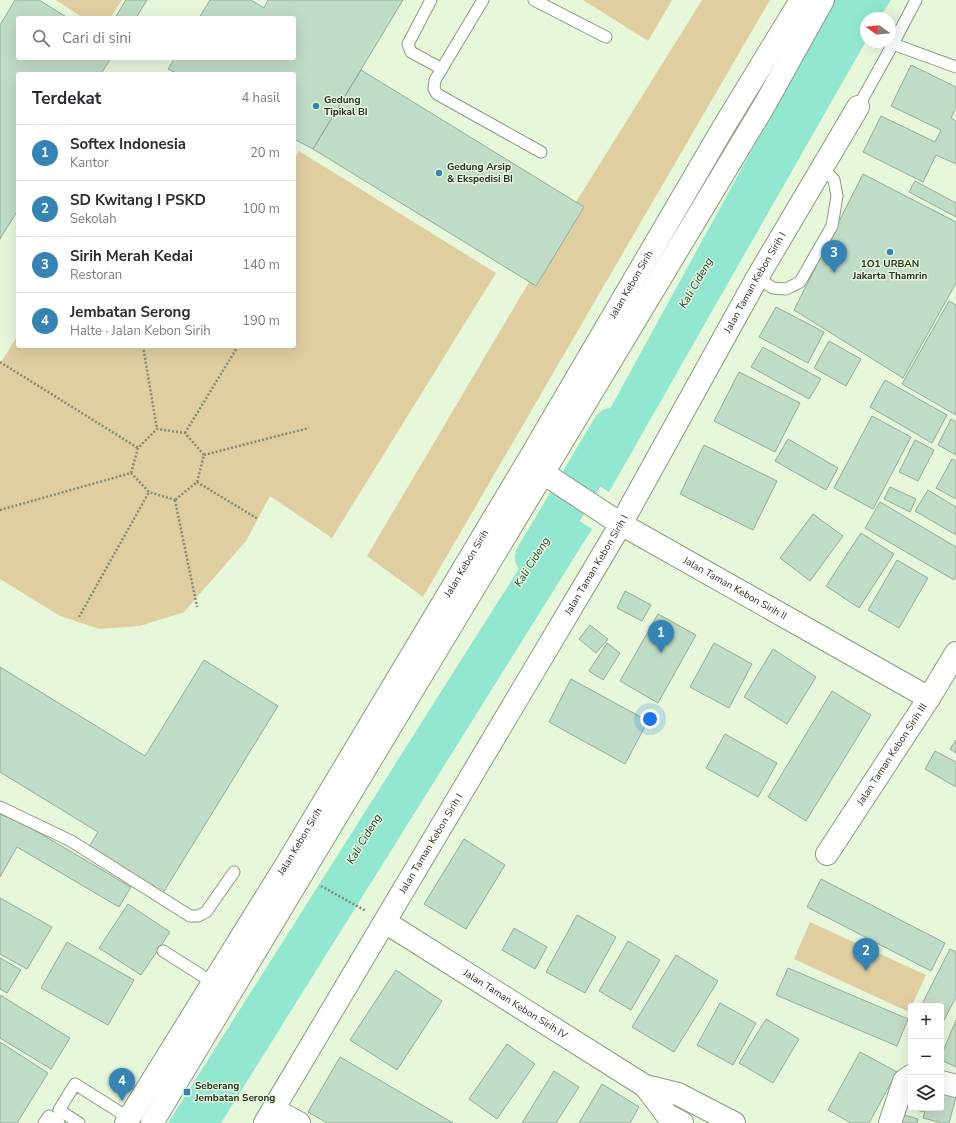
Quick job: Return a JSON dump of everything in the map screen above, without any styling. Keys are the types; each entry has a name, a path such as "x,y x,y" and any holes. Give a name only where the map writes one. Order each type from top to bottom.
{"main road":[{"name":"Jalan Kebon Sirih","path":"127,1121 286,865 526,464 719,135 801,0"},
{"name":"Jalan Kebon Sirih","path":"152,1123 550,478 764,106 823,0"},
{"name":"Jalan Taman Kebon Sirih I","path":"269,1116 621,524 757,278 858,106"},
{"name":"Jalan Taman Kebon Sirih II","path":"550,478 621,524 929,698"},
{"name":"Jalan Taman Kebon Sirih III","path":"827,854 956,654"},
{"name":"Jalan Taman Kebon Sirih IV","path":"385,922 645,1086 678,1094 734,1123"},
{"path":"890,1123 904,1081 908,1078"},
{"path":"944,1083 956,1086"},
{"name":"Jalan Taman Kebon Sirih IV","path":"645,1086 671,1120"},
{"path":"671,1120 678,1094"},
{"path":"269,1116 299,1123"}],"lane":[{"path":"431,0 408,44 411,52 442,70"},
{"path":"483,0 436,80 434,89 437,94 541,152"},
{"path":"534,0 606,37"},
{"name":"Jalan Taman Kebon Sirih I","path":"896,38 916,0"},
{"path":"896,45 956,68"},
{"name":"Jalan Taman Kebon Sirih I","path":"858,106 891,48"},
{"path":"757,278 773,288 786,290 800,282 832,226 837,196 834,180 822,168"},
{"path":"0,807 71,841 190,916 198,916 206,912 234,872"},
{"path":"162,951 212,982"},
{"path":"79,1123 59,1110 75,1084 127,1121"},
{"path":"44,1123 48,1116 59,1123"}],"path":[{"path":"143,348 157,429"},
{"path":"185,433 237,348"},
{"path":"0,362 138,448"},
{"path":"204,455 309,428"},
{"path":"157,429 185,433 204,455"},
{"path":"131,473 138,448 157,429"},
{"path":"175,500 197,482 204,455"},
{"path":"131,473 149,492 175,500"},
{"path":"0,510 131,473"},
{"path":"197,482 258,519"},
{"path":"79,617 149,492"},
{"path":"175,500 197,607"},
{"path":"314,882 362,908"}],"shaded area":[{"path":"56,0 122,0 111,16 80,16"},
{"path":"583,0 672,0 648,41"},
{"path":"702,0 770,0 423,597 367,556 529,282 536,286 584,207 576,202"},
{"path":"299,151 496,273 332,538 270,496 246,541 184,612 140,626 99,629 60,616 0,579 0,364 16,338 16,348 296,348 296,156"},
{"path":"810,922 926,975 913,1003 908,1003 908,1012 794,959"}],"water":[{"path":"834,0 891,0 883,12 860,12 860,48 862,48 609,492 576,471"},
{"path":"558,507 592,529 221,1123 168,1123"}],"building":[{"path":"15,0 39,0 65,16 16,16 16,60 110,60 102,72 16,72 16,213 0,239 0,25"},
{"path":"126,0 147,0 137,16 116,16"},
{"name":"Gedung Tipikal BI","path":"210,0 251,0 264,8 268,0 403,0 313,149 296,140 296,72 174,72 168,69 174,60 296,60 296,16 200,16"},
{"path":"911,65 956,87 956,107 951,118 956,121 956,164 936,155 923,182 863,152 881,116 935,142 941,130 891,106"},
{"name":"Gedung Arsip & Ekspedisi BI","path":"361,70 584,207 536,286 313,149"},
{"name":"1O1 URBAN Jakarta Thamrin","path":"863,174 956,222 956,283 903,378 794,310"},
{"path":"915,181 956,203 956,217 909,192"},
{"path":"949,301 956,305 956,415 902,384"},
{"path":"776,307 824,332 808,363 759,337"},
{"path":"829,341 861,359 846,386 814,368"},
{"path":"763,347 821,379 809,399 751,367"},
{"path":"739,372 800,403 775,452 714,421"},
{"path":"885,380 947,415 932,443 870,407"},
{"path":"872,416 911,437 873,509 834,488"},
{"path":"951,419 956,422 956,455 938,445"},
{"path":"788,439 838,468 826,490 775,461"},
{"path":"915,440 934,450 918,481 899,472"},
{"path":"704,445 777,481 753,530 680,494"},
{"path":"952,459 956,461 956,499 936,488"},
{"path":"890,487 916,499 910,512 884,499"},
{"path":"928,490 956,507 956,535 915,511"},
{"path":"880,502 956,547 956,576 954,580 865,528"},
{"path":"813,514 843,536 810,581 780,558"},
{"path":"861,533 894,554 859,608 826,586"},
{"path":"897,560 928,578 899,628 868,610"},
{"path":"625,591 651,605 642,621 617,608"},
{"path":"658,614 696,635 658,703 620,681"},
{"path":"590,625 608,639 596,653 579,639"},
{"path":"607,643 620,653 603,680 589,671"},
{"path":"714,643 752,664 729,708 690,687"},
{"path":"773,649 816,677 787,724 744,697"},
{"path":"204,660 278,706 163,893 89,847 98,832 0,772 0,667 145,756"},
{"path":"571,679 648,721 625,764 549,722"},
{"path":"832,691 871,715 806,821 768,797"},
{"path":"725,734 777,763 758,797 706,768"},
{"path":"956,740 956,753 950,749"},
{"path":"935,751 956,762 956,787 925,769"},
{"path":"2,811 131,887 119,907 17,847 0,877 0,814"},
{"path":"464,839 505,865 466,929 424,904"},
{"path":"821,879 945,943 931,971 807,907"},
{"path":"0,898 52,927 27,969 0,954"},
{"path":"128,904 170,932 141,975 99,948"},
{"path":"577,915 616,937 585,993 546,972"},
{"path":"514,928 547,947 535,969 502,950"},
{"path":"628,941 660,960 631,1010 599,991"},
{"path":"67,942 134,980 108,1025 41,988"},
{"path":"950,949 956,952 956,997 944,1020 944,1003 923,1003"},
{"path":"676,955 718,981 674,1052 632,1027"},
{"path":"0,958 21,970 7,993 0,989"},
{"path":"788,968 908,1019 897,1046 776,995"},
{"path":"396,970 442,1001 397,1070 350,1040"},
{"path":"0,995 70,1038 51,1069 0,1038"},
{"path":"720,1003 756,1023 733,1065 697,1045"},
{"path":"766,1019 799,1039 773,1083 739,1063"},
{"path":"956,1020 956,1067 944,1061 944,1049"},
{"path":"0,1042 48,1073 17,1123 0,1123"},
{"path":"507,1044 535,1064 497,1119 469,1099"},
{"path":"860,1052 897,1072 869,1123 851,1123 828,1110"},
{"path":"340,1057 453,1123 327,1123 308,1112"},
{"path":"554,1071 579,1087 556,1123 522,1123"},
{"path":"602,1084 639,1107 630,1123 579,1123"},
{"path":"944,1086 956,1089 956,1097 949,1123 942,1123 923,1118 925,1111 944,1111"},
{"path":"908,1089 908,1108 900,1106"},
{"path":"897,1113 918,1119 917,1123 894,1123"}],"waterway":[{"name":"Kali Cideng","path":"535,557 612,428"}],"place":[{"name":"Gedung Tipikal BI","path":"316,106"},
{"name":"Gedung Arsip & Ekspedisi BI","path":"439,173"},
{"name":"1O1 URBAN Jakarta Thamrin","path":"890,252"},
{"name":"Sirih Merah Kedai","path":"834,273"},
{"name":"Softex Indonesia","path":"661,653"},
{"name":"SD Kwitang I PSKD","path":"866,971"},
{"name":"Seberang Jembatan Serong","path":"187,1092"},
{"name":"Jembatan Serong","path":"122,1101"}]}
